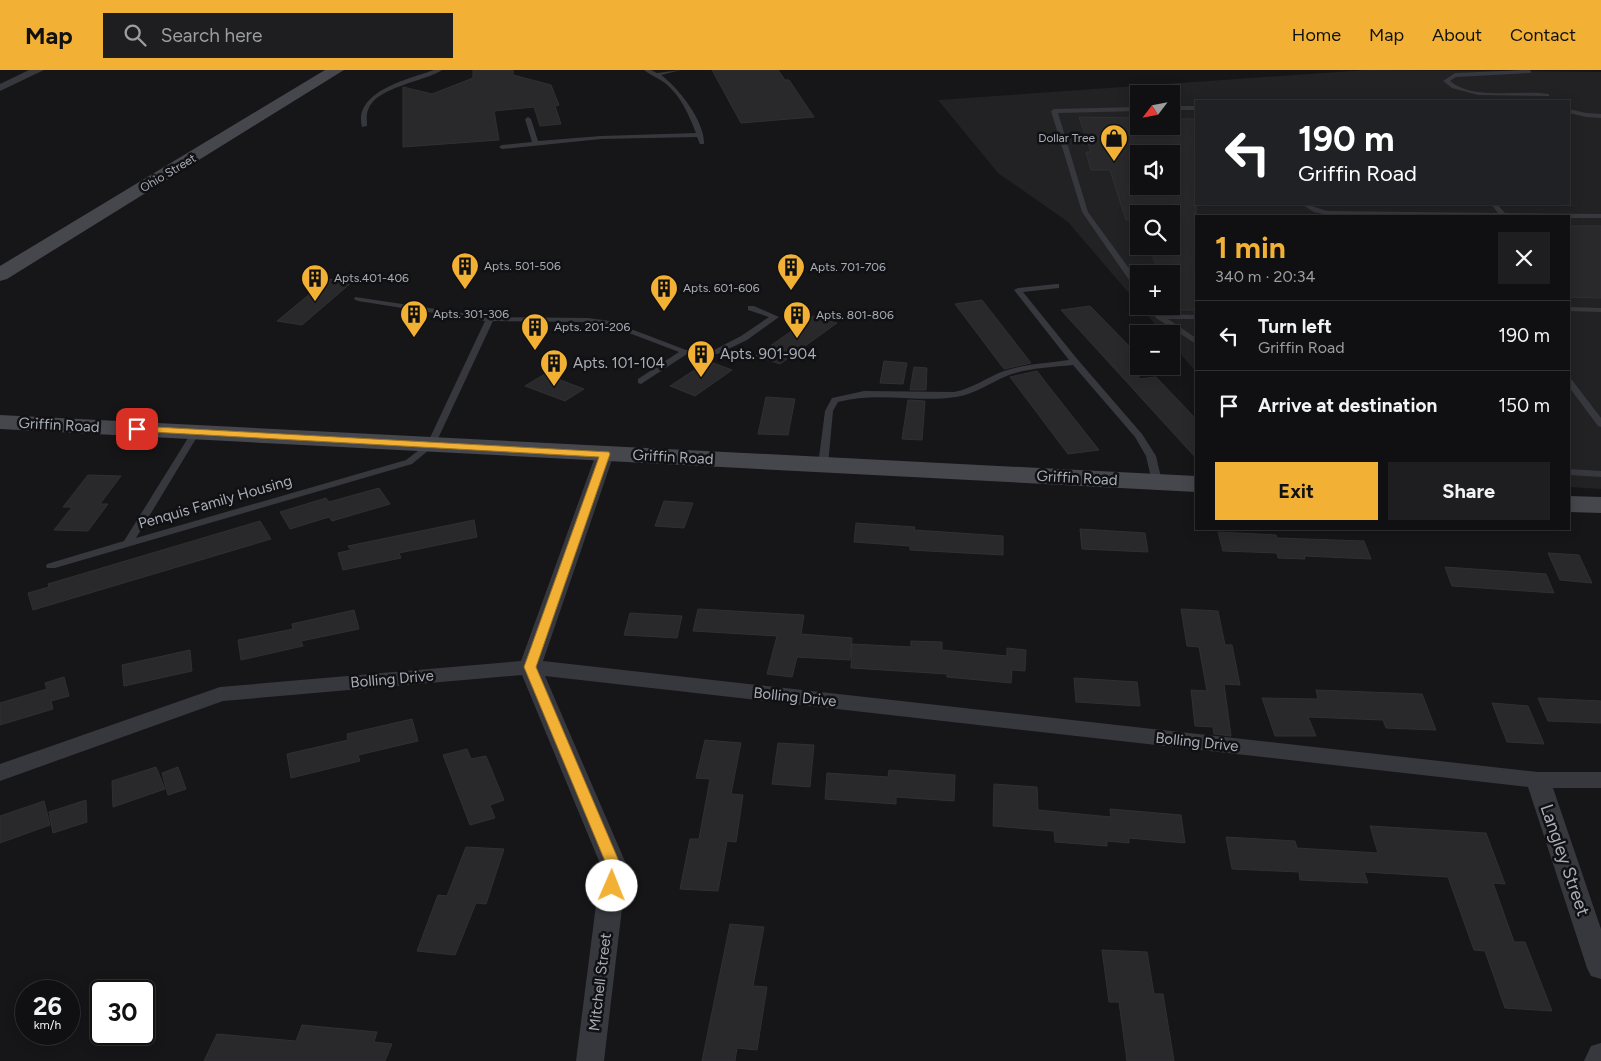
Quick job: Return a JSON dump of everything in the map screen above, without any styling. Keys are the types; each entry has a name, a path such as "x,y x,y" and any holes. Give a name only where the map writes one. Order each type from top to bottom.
{"main road":[{"name":"Ohio Street","path":"0,275 336,70"},
{"name":"Griffin Road","path":"0,422 1195,484"},
{"path":"1570,504 1601,505"}],"street":[{"path":"0,88 38,70"},
{"path":"530,667 605,454"},
{"name":"Bolling Drive","path":"0,773 220,694 530,667 1538,780 1601,780"},
{"name":"Mitchell Street","path":"530,667 614,866 590,1061"},
{"name":"Langley Street","path":"1538,780 1601,968"},
{"path":"1598,1061 1601,1056"}],"lane":[{"path":"364,126 366,107 372,99 385,91 439,70"},
{"path":"647,70 658,74 679,91 702,143"},
{"path":"658,74 678,70"},
{"path":"1529,72 1455,76 1448,78 1446,82 1452,88 1469,92 1547,95"},
{"path":"1180,108 1195,108"},
{"path":"1570,111 1601,108"},
{"path":"1130,109 1054,111 1085,212 1130,275"},
{"path":"1570,111 1586,116 1601,116"},
{"path":"528,119 536,144"},
{"path":"502,147 641,135 669,138 700,135"},
{"path":"1305,205 1316,211 1328,213 1503,215"},
{"path":"1495,205 1503,215"},
{"path":"1570,216 1601,216"},
{"path":"1056,286 1018,290 1075,362 1139,436 1151,456 1157,482"},
{"path":"358,299 490,319 588,320 610,323 685,352 715,352 744,338 775,317 751,308"},
{"path":"1570,309 1601,310"},
{"path":"1159,316 1195,316"},
{"path":"1159,316 1195,341"},
{"path":"431,445 490,319"},
{"path":"641,381 685,352"},
{"path":"823,465 830,411 835,400 850,394 870,393 955,395 974,391 1006,374 1075,362"},
{"path":"1570,383 1601,424"},
{"name":"Penquis Family Housing","path":"128,542 196,432"},
{"name":"Penquis Family Housing","path":"128,542 409,462 431,445"},
{"path":"1570,472 1601,474"},
{"path":"51,566 128,542"}],"shaded area":[{"path":"1366,70 1601,72 1601,489 1570,487 1570,215 1195,215 1195,371 1180,353 1180,325 1156,325 1147,315 1180,315 1180,265 1130,265 1130,294 1068,222 998,173 938,100 1130,87 1130,135 1180,135 1180,85 1152,85"}],"building":[{"path":"473,70 513,70 513,75 551,85 559,105 555,106 561,124 540,126 534,107 494,111 499,140 403,147 403,87 432,94 473,78"},
{"path":"712,70 778,70 785,80 789,80 814,117 741,123"},
{"path":"1079,117 1130,118 1130,135 1180,135 1180,119 1195,119 1195,310 1180,310 1180,265 1156,265 1152,255 1180,255 1180,205 1130,205 1130,220 1126,220 1110,170 1091,170 1086,152 1091,152"},
{"path":"1570,226 1601,226 1601,298 1570,297"},
{"name":"Apts.401-406","path":"328,279 352,282 302,325 277,321"},
{"path":"982,300 1031,363 1004,369 955,304"},
{"path":"1090,306 1130,347 1130,375 1139,375 1139,379 1156,377 1195,418 1195,457 1061,310"},
{"name":"Apts. 801-806","path":"813,316 837,323 780,364 756,356"},
{"name":"Apts. 901-904","path":"708,361 732,370 695,396 670,386"},
{"path":"884,361 907,363 903,384 880,383"},
{"path":"914,367 927,368 926,390 910,390"},
{"path":"1037,371 1099,450 1068,454 1010,377"},
{"name":"Apts. 101-104","path":"545,374 584,389 565,401 525,386"},
{"path":"766,397 795,399 788,435 758,434"},
{"path":"908,400 925,401 922,440 902,439"},
{"path":"88,475 121,476 100,504 108,504 88,531 54,530 72,507 63,507"},
{"path":"379,488 390,504 332,521 329,517 290,529 280,512 326,498 329,502"},
{"path":"664,501 693,503 684,528 655,526"},
{"path":"474,520 477,537 399,553 401,558 343,570 338,553 351,550 348,546"},
{"path":"260,521 271,539 33,610 28,593 49,587 48,584"},
{"path":"856,523 915,527 914,530 1003,536 1003,555 910,550 910,546 854,542"},
{"path":"1080,529 1145,533 1148,552 1082,549"},
{"path":"1218,532 1276,535 1277,538 1364,541 1371,559 1304,556 1305,559 1278,558 1277,553 1223,551"},
{"path":"1548,553 1579,555 1592,583 1560,580"},
{"path":"1445,567 1546,574 1554,593 1452,586"},
{"path":"698,609 804,615 801,634 852,638 850,660 797,657 792,677 767,674 777,636 693,631"},
{"path":"1181,609 1218,611 1225,645 1232,645 1240,685 1224,684 1231,736 1214,734 1213,727 1195,726 1191,690 1207,691 1199,647 1187,646"},
{"path":"354,610 359,629 301,641 303,646 241,660 238,640 293,629 292,624"},
{"path":"630,613 682,616 677,638 624,635"},
{"path":"911,641 942,642 942,650 1007,656 1007,648 1026,650 1025,671 1012,670 1011,683 947,677 947,674 851,668 852,644 911,647"},
{"path":"190,650 192,671 124,686 122,665"},
{"path":"64,677 69,696 51,701 53,709 0,725 0,703 47,689 45,683"},
{"path":"1074,678 1137,682 1140,706 1076,702"},
{"path":"1316,690 1422,694 1436,730 1386,728 1383,720 1308,717 1316,736 1275,736 1262,698 1318,699"},
{"path":"1538,698 1601,701 1601,723 1548,721"},
{"path":"1492,703 1528,706 1544,744 1507,742"},
{"path":"412,719 418,741 358,755 360,761 291,778 287,754 348,740 347,734"},
{"path":"705,740 741,743 731,794 743,795 736,842 727,841 718,891 680,889 690,839 699,839 710,779 696,778"},
{"path":"778,743 814,745 810,787 772,784"},
{"path":"467,749 471,759 486,756 504,800 490,805 495,818 470,825 443,755"},
{"path":"156,767 165,789 113,807 112,781"},
{"path":"178,767 186,789 168,795 162,773"},
{"path":"889,770 955,775 954,801 896,797 896,804 825,799 827,773 888,777"},
{"path":"994,784 1037,787 1038,810 1111,817 1110,809 1181,815 1185,843 1129,838 1129,843 1107,841 1107,846 1055,842 1054,831 993,826"},
{"path":"86,800 87,822 53,833 49,812"},
{"path":"44,801 50,825 0,843 0,816"},
{"path":"1370,826 1486,833 1505,884 1493,883 1514,942 1525,942 1552,1011 1505,1008 1485,951 1474,950 1448,877 1364,872 1368,883 1300,880 1299,872 1232,869 1226,837 1295,841 1297,848 1378,853"},
{"path":"466,847 504,849 486,904 476,903 455,955 417,951 438,895 447,896"},
{"path":"730,924 764,927 753,986 767,987 757,1050 737,1048 735,1061 702,1061"},
{"path":"1102,950 1147,952 1154,994 1163,994 1174,1061 1127,1061 1119,1002 1109,1002"},
{"path":"302,1025 377,1032 374,1042 392,1044 385,1061 204,1061 217,1034 296,1041"}],"place":[{"name":"Dollar Tree","path":"1114,162"},
{"name":"Apts. 501-506","path":"465,290"},
{"name":"Apts. 701-706","path":"791,291"},
{"name":"Apts.401-406","path":"315,302"},
{"name":"Apts. 601-606","path":"664,312"},
{"name":"Apts. 301-306","path":"414,338"},
{"name":"Apts. 801-806","path":"797,339"},
{"name":"Apts. 201-206","path":"535,351"},
{"name":"Apts. 901-904","path":"701,378"},
{"name":"Apts. 101-104","path":"554,387"}],"route":[{"path":"137,429 605,454 530,667 614,866 612,886"}]}
